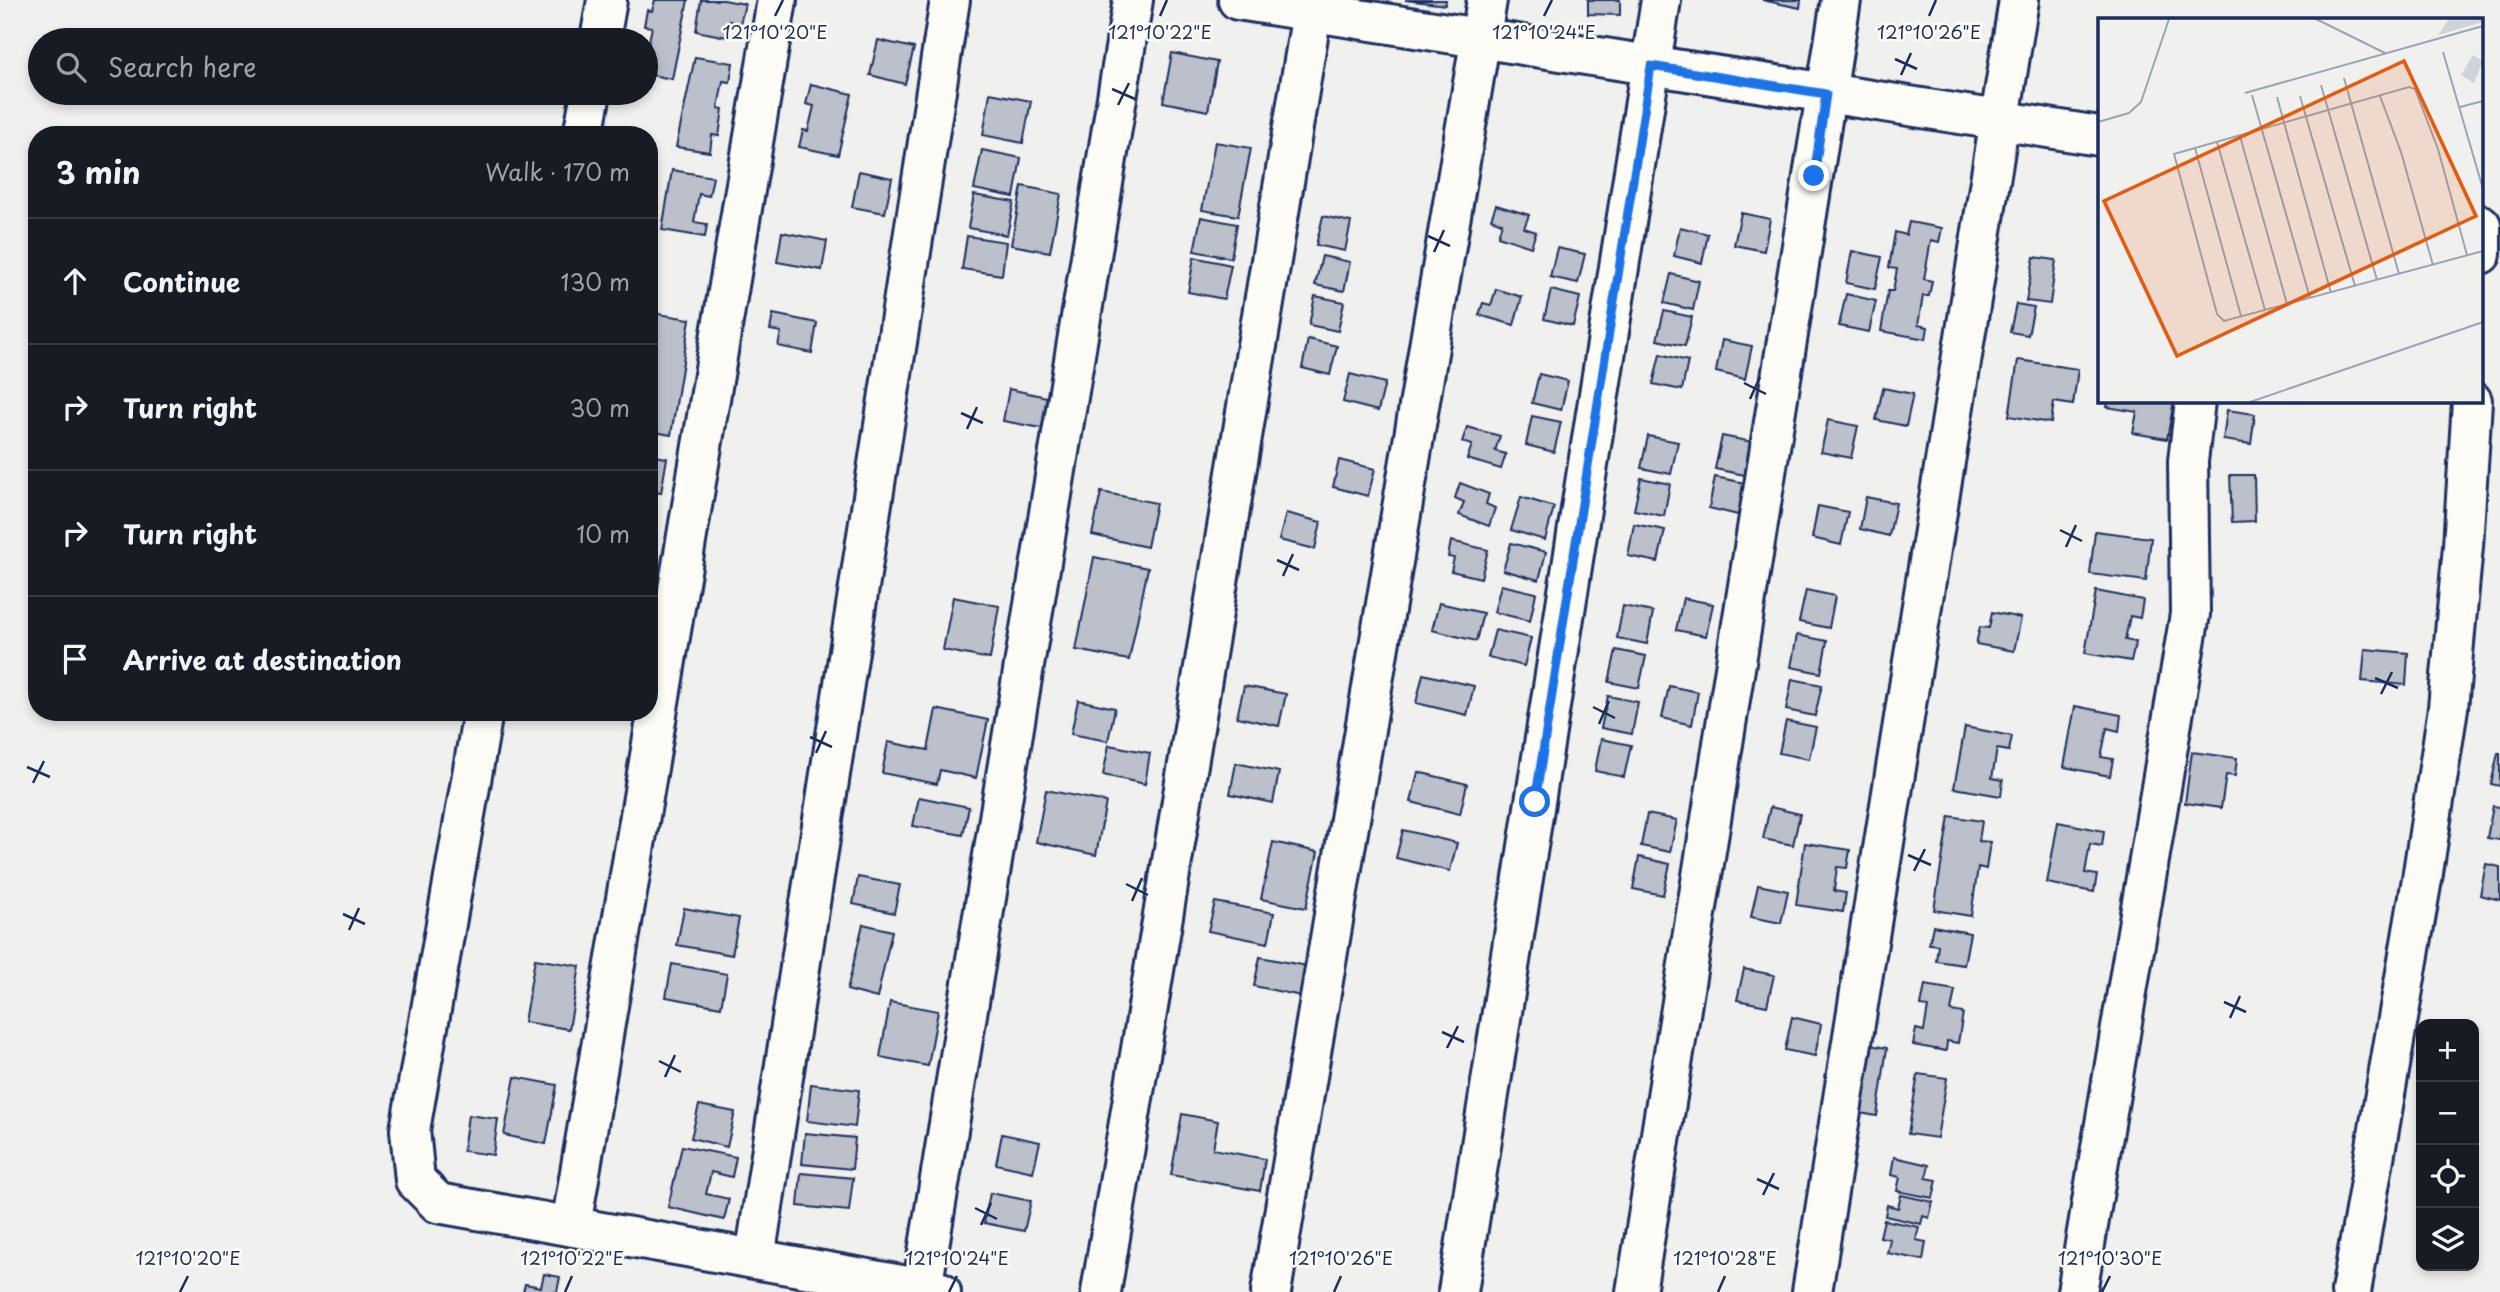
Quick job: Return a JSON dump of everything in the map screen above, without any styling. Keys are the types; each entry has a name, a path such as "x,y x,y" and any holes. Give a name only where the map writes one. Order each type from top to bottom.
{"street":[{"path":"602,28 607,0"},
{"path":"658,712 777,0"},
{"path":"755,1258 950,0"},
{"path":"481,721 410,1130 415,1180 438,1203 931,1290 1133,0"},
{"path":"1237,0 1314,6 1480,39 2098,136"},
{"path":"1271,1292 1487,0"},
{"path":"1458,1292 1661,0"},
{"path":"1636,1292 1841,0"},
{"path":"1812,1292 2019,0"},
{"path":"1101,1292 1314,6"},
{"path":"585,126 589,105"},
{"path":"2077,1292 2190,614 2188,461 2195,402"},
{"path":"2351,1292 2422,879 2448,708 2463,546 2472,402"},
{"path":"572,1226 656,721"}],"building":[{"path":"655,0 688,0 672,79 658,76 658,28 644,26 647,10 652,11"},
{"path":"701,0 745,4 740,24 729,21 727,37 696,31"},
{"path":"1405,0 1446,0 1445,5"},
{"path":"1588,0 1620,0 1620,15 1588,14"},
{"path":"1762,0 1801,0 1800,8"},
{"path":"878,40 914,48 905,84 870,75"},
{"path":"1172,53 1217,62 1208,111 1163,102"},
{"path":"695,57 733,63 730,82 723,81 718,108 723,109 719,136 712,135 710,152 676,147"},
{"path":"811,84 852,94 838,155 799,147 803,130 808,131 814,106 806,104"},
{"path":"990,93 1031,101 1023,143 983,135"},
{"path":"1215,142 1251,148 1238,216 1202,210"},
{"path":"982,150 1021,158 1014,197 974,189"},
{"path":"672,170 713,177 709,196 699,194 694,222 707,224 705,237 662,230"},
{"path":"859,171 892,178 885,213 852,207"},
{"path":"1022,186 1061,194 1050,252 1011,245"},
{"path":"974,195 1014,202 1007,235 968,228"},
{"path":"1496,205 1529,215 1524,228 1536,232 1531,247 1498,236 1502,223 1491,219"},
{"path":"1741,213 1770,219 1764,251 1734,245"},
{"path":"1323,216 1351,222 1345,251 1316,245"},
{"path":"1201,217 1237,224 1231,258 1194,251"},
{"path":"1909,222 1942,228 1939,242 1931,240 1924,279 1932,281 1929,296 1923,296 1918,325 1928,327 1926,339 1881,331 1888,291 1893,291 1897,269 1889,268 1895,232 1906,235"},
{"path":"1680,227 1708,234 1702,263 1674,256"},
{"path":"782,232 827,241 822,270 777,262"},
{"path":"967,236 1006,242 1002,275 962,269"},
{"path":"1557,248 1585,254 1578,283 1550,277"},
{"path":"1852,251 1882,257 1875,289 1846,283"},
{"path":"1322,256 1350,262 1344,291 1315,285"},
{"path":"1194,257 1231,265 1224,299 1188,292"},
{"path":"2034,257 2056,260 2050,304 2026,301"},
{"path":"1671,274 1699,281 1693,310 1664,303"},
{"path":"1496,289 1522,297 1514,325 1479,315 1483,303 1491,305"},
{"path":"1551,290 1580,297 1573,326 1544,319"},
{"path":"1846,294 1876,301 1869,332 1839,326"},
{"path":"1315,296 1344,302 1338,331 1309,325"},
{"path":"2016,304 2034,307 2028,335 2010,332"},
{"path":"1664,311 1692,317 1685,346 1657,340"},
{"path":"658,314 690,319 671,435 658,433"},
{"path":"773,314 817,323 812,353 778,346 781,332 770,330"},
{"path":"1308,339 1337,346 1330,375 1302,368"},
{"path":"1722,340 1752,346 1745,379 1716,372"},
{"path":"1660,354 1688,361 1682,390 1653,384"},
{"path":"2018,360 2078,369 2073,405 2054,402 2051,423 2009,416"},
{"path":"1350,374 1385,383 1378,411 1343,402"},
{"path":"1539,374 1568,381 1561,410 1532,403"},
{"path":"1883,388 1913,394 1906,426 1876,420"},
{"path":"1009,389 1047,397 1042,428 1003,421"},
{"path":"2108,402 2174,402 2167,439 2133,433 2137,412 2107,407"},
{"path":"2227,410 2255,414 2251,444 2223,440"},
{"path":"1532,416 1561,422 1554,452 1526,445"},
{"path":"1828,420 1858,426 1851,458 1821,452"},
{"path":"1467,427 1500,436 1495,451 1506,454 1501,469 1467,459 1472,445 1462,442"},
{"path":"1648,436 1678,442 1671,474 1641,468"},
{"path":"1722,436 1752,442 1745,475 1715,469"},
{"path":"658,456 667,458 661,493 658,492"},
{"path":"1339,460 1375,469 1368,496 1333,487"},
{"path":"2230,475 2254,475 2255,521 2232,522"},
{"path":"1715,477 1745,483 1738,515 1709,508"},
{"path":"1641,478 1670,484 1664,516 1634,510"},
{"path":"1460,483 1489,494 1486,504 1495,508 1489,526 1459,515 1464,502 1455,498"},
{"path":"1101,492 1156,503 1147,547 1092,535"},
{"path":"1521,497 1554,507 1545,540 1511,530"},
{"path":"1866,497 1896,503 1889,536 1860,529"},
{"path":"1818,506 1848,512 1841,545 1812,538"},
{"path":"1286,513 1321,522 1315,549 1279,540"},
{"path":"1634,524 1665,530 1658,562 1628,556"},
{"path":"2095,531 2151,538 2146,581 2090,574"},
{"path":"1451,541 1488,550 1481,578 1451,571 1454,558 1448,557"},
{"path":"1511,543 1546,552 1539,580 1503,570"},
{"path":"1094,557 1148,568 1129,660 1076,650"},
{"path":"1501,585 1536,593 1530,621 1494,612"},
{"path":"1806,590 1835,596 1829,628 1799,622"},
{"path":"2096,591 2143,600 2140,618 2130,616 2125,640 2136,642 2131,661 2085,653"},
{"path":"953,597 999,606 990,659 943,650"},
{"path":"1683,598 1713,604 1706,636 1676,630"},
{"path":"1439,603 1483,613 1476,641 1432,630"},
{"path":"1623,606 1653,612 1647,644 1617,638"},
{"path":"1992,612 2021,618 2014,651 1976,644 1980,627 1989,628"},
{"path":"1495,630 1531,638 1524,666 1488,657"},
{"path":"1797,635 1827,641 1821,673 1791,667"},
{"path":"2365,649 2408,653 2406,685 2362,681"},
{"path":"1616,650 1646,656 1639,688 1609,682"},
{"path":"1423,674 1474,686 1467,715 1416,703"},
{"path":"1792,679 1822,685 1815,716 1786,710"},
{"path":"1244,686 1286,694 1279,726 1237,717"},
{"path":"1669,686 1698,692 1692,725 1662,718"},
{"path":"1608,696 1638,702 1632,734 1601,728"},
{"path":"1078,700 1115,708 1108,741 1071,734"},
{"path":"2075,706 2121,715 2119,731 2107,728 2101,757 2113,759 2110,776 2064,767"},
{"path":"936,709 988,720 976,778 940,770 937,784 882,773 888,742 928,750"},
{"path":"1786,721 1816,727 1809,759 1779,753"},
{"path":"1965,727 2012,736 2009,751 1997,749 1992,778 2003,780 2001,796 1954,788"},
{"path":"1601,739 1631,745 1624,777 1595,771"},
{"path":"1109,745 1150,753 1145,784 1103,775"},
{"path":"2192,752 2237,758 2235,776 2226,775 2221,808 2185,803"},
{"path":"2500,753 2500,786 2491,784"},
{"path":"1236,763 1279,772 1273,803 1230,794"},
{"path":"1418,772 1467,784 1460,814 1411,802"},
{"path":"1046,790 1106,802 1096,855 1036,842"},
{"path":"919,797 969,807 963,835 913,826"},
{"path":"2493,806 2500,807 2500,840 2487,838"},
{"path":"1770,807 1800,814 1793,845 1763,839"},
{"path":"1647,814 1677,820 1670,852 1641,846"},
{"path":"1949,816 1982,821 1979,841 1990,842 1986,869 1978,867 1971,916 1934,910"},
{"path":"2058,822 2104,831 2102,846 2090,844 2085,873 2097,875 2094,892 2047,883"},
{"path":"1403,830 1457,843 1450,871 1396,858"},
{"path":"1273,842 1318,852 1306,908 1261,899"},
{"path":"1805,843 1850,850 1847,868 1837,867 1834,891 1846,893 1843,912 1796,905"},
{"path":"1639,857 1670,864 1663,895 1633,889"},
{"path":"2486,864 2500,867 2500,900 2480,895"},
{"path":"858,877 900,885 894,913 853,904"},
{"path":"1758,885 1788,891 1781,923 1751,917"},
{"path":"1215,902 1274,913 1268,943 1208,931"},
{"path":"684,908 739,918 732,955 677,945"},
{"path":"863,924 892,931 877,998 847,990"},
{"path":"1933,926 1970,933 1964,965 1936,961 1938,945 1929,944"},
{"path":"1260,957 1312,967 1306,997 1254,986"},
{"path":"535,959 580,966 569,1029 524,1022"},
{"path":"672,964 727,974 721,1007 666,997"},
{"path":"1744,969 1774,975 1767,1006 1737,1000"},
{"path":"1925,985 1955,990 1951,1011 1963,1013 1958,1043 1947,1041 1946,1051 1913,1045 1916,1029 1924,1031 1928,1007 1921,1006"},
{"path":"890,1002 938,1011 928,1066 880,1057"},
{"path":"1792,1017 1821,1024 1815,1056 1785,1050"},
{"path":"1859,1043 1887,1048 1877,1116 1848,1111"},
{"path":"1918,1074 1947,1078 1937,1138 1908,1134"},
{"path":"515,1077 557,1085 546,1144 504,1135"},
{"path":"811,1084 859,1090 855,1127 807,1121"},
{"path":"699,1105 735,1112 727,1147 691,1138"},
{"path":"1182,1114 1218,1121 1213,1149 1265,1159 1260,1191 1171,1175"},
{"path":"468,1115 498,1119 493,1155 463,1151"},
{"path":"805,1133 855,1138 852,1169 802,1164"},
{"path":"1002,1134 1040,1142 1033,1172 996,1164"},
{"path":"682,1146 736,1157 732,1177 711,1172 706,1194 729,1199 724,1220 668,1207"},
{"path":"1894,1157 1929,1165 1926,1178 1937,1180 1933,1198 1897,1191 1900,1177 1891,1175"},
{"path":"801,1173 853,1178 849,1211 798,1206"},
{"path":"990,1193 1031,1201 1024,1231 984,1223"},
{"path":"1901,1195 1933,1202 1929,1218 1923,1216 1921,1224 1885,1216 1887,1205 1898,1208"},
{"path":"1884,1220 1919,1227 1916,1240 1926,1242 1923,1260 1887,1253 1890,1239 1880,1237"},
{"path":"544,1274 560,1277 557,1292 523,1292 525,1284 541,1287"}],"route":[{"path":"1535,802 1651,66 1826,94 1814,176"}]}
